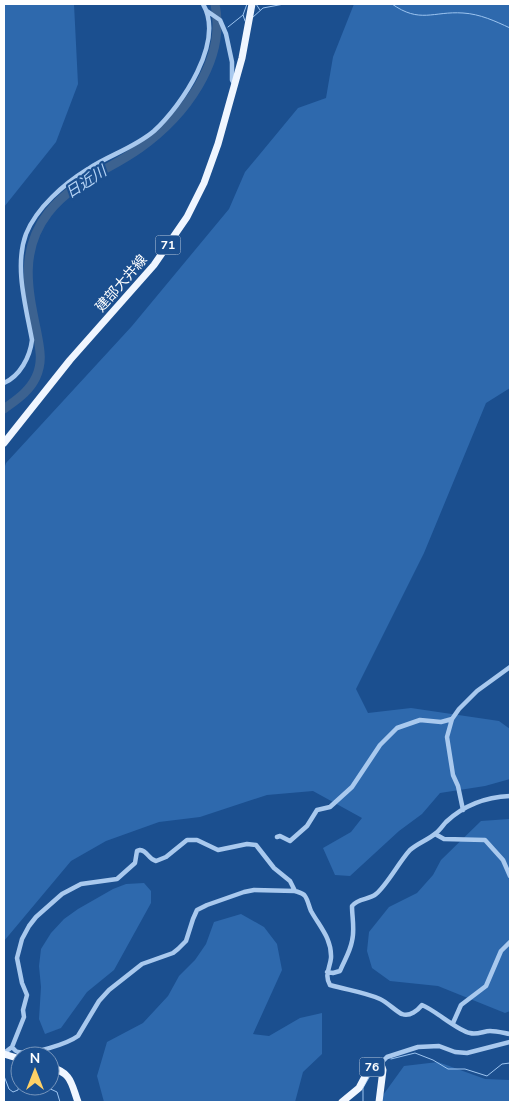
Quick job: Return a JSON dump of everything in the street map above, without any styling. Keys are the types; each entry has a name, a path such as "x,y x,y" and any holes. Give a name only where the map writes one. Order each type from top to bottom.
{"main road":[{"name":"建部大井線","path":"4,443 70,360 154,265 187,217 206,177 218,144 246,43 252,4"},
{"name":"76","path":"342,1102 359,1088 370,1069 379,1065 383,1070 379,1102"},
{"path":"60,1070 71,1080 78,1102"}],"street":[{"path":"203,4 209,12 220,20 230,47 232,80 235,86"},
{"path":"4,383 16,375 28,358 31,350 32,340 21,275 21,260 26,234 32,222 51,198 69,183 88,168 139,142 154,131 170,113 180,100 205,57 208,44 209,12"},
{"path":"463,810 458,786 453,775 447,737 452,719 477,691 510,667"},
{"path":"277,837 280,836 290,841 307,826 317,810 330,807 352,787 380,745 397,728 420,720 441,722 452,719"},
{"path":"327,972 340,971 349,951 353,940 354,917 352,906 354,903 379,892 416,844 436,834 449,820 463,810 492,797 510,796"},
{"path":"436,834 444,839 485,840 503,860 510,876"},
{"path":"13,1046 18,1028 23,1020 23,1010 27,1000 17,958 22,939 29,926 36,917 67,891 91,882 117,878 135,864 138,851 147,852 156,861 166,857 187,840 197,840 218,850 252,844 259,849 274,868 286,877 295,891"},
{"path":"56,1046 78,1036 99,1001 109,990 142,964 173,953 178,949 186,941 192,918 197,910 206,905 254,890 295,891 305,896 312,912 324,929 329,942 331,959 327,980 330,985 375,997 389,1004 400,1014 407,1015 412,1013 422,1005 437,1016 470,1033 491,1031 510,1034"},
{"path":"452,1023 461,1005 486,986 501,951 510,942"},
{"path":"379,1065 387,1057 418,1047 439,1046 454,1052 467,1053 510,1042"}],"shaded area":[{"path":"4,4 74,4 78,84 56,142 4,207"},
{"path":"354,4 510,4 510,388 486,403 424,553 356,689 368,713 411,708 499,721 510,729 510,779 485,786 440,793 422,814 399,831 350,876 335,875 323,848 351,832 362,818 313,791 267,795 200,817 159,822 106,841 71,861 4,941 4,469 6,463 132,326 229,209 245,172 298,108 326,98 333,57"},
{"path":"509,819 510,1011 505,1013 438,986 390,981 372,968 367,951 369,932 389,907 417,893 433,875 441,860 481,821"},
{"path":"144,883 151,891 151,903 114,970 87,992 61,1028 45,1034 39,1019 41,987 39,966 41,949 51,933 64,919 78,909 113,889 126,884"},
{"path":"241,914 264,927 277,944 282,970 253,1034 269,1036 300,1018 322,1013 322,1054 303,1072 295,1102 104,1102 97,1076 107,1042 143,1023 168,996 179,976 195,960 206,944 214,922"},
{"path":"438,1062 485,1079 510,1080 510,1102 378,1102 404,1066"}],"waterway":[{"name":"日近川","path":"4,409 30,387 40,366 40,350 31,301 28,271 29,256 39,227 48,213 68,193 140,148 172,120 186,104 198,86 215,46 217,25 215,4"},
{"path":"243,15 247,4"},
{"path":"256,4 260,10"},
{"path":"252,18 263,8 284,4"},
{"path":"392,4 411,14 463,13 493,20 510,28"},
{"path":"228,27 243,15 245,21"},
{"name":"日近川","path":"215,41 220,31"},
{"path":"391,1059 415,1053 433,1060 448,1069 465,1069 487,1076 502,1064 510,1063"},
{"path":"363,1102 363,1088 372,1072"},
{"path":"4,1076 10,1090"},
{"path":"58,1096 60,1102"}]}
